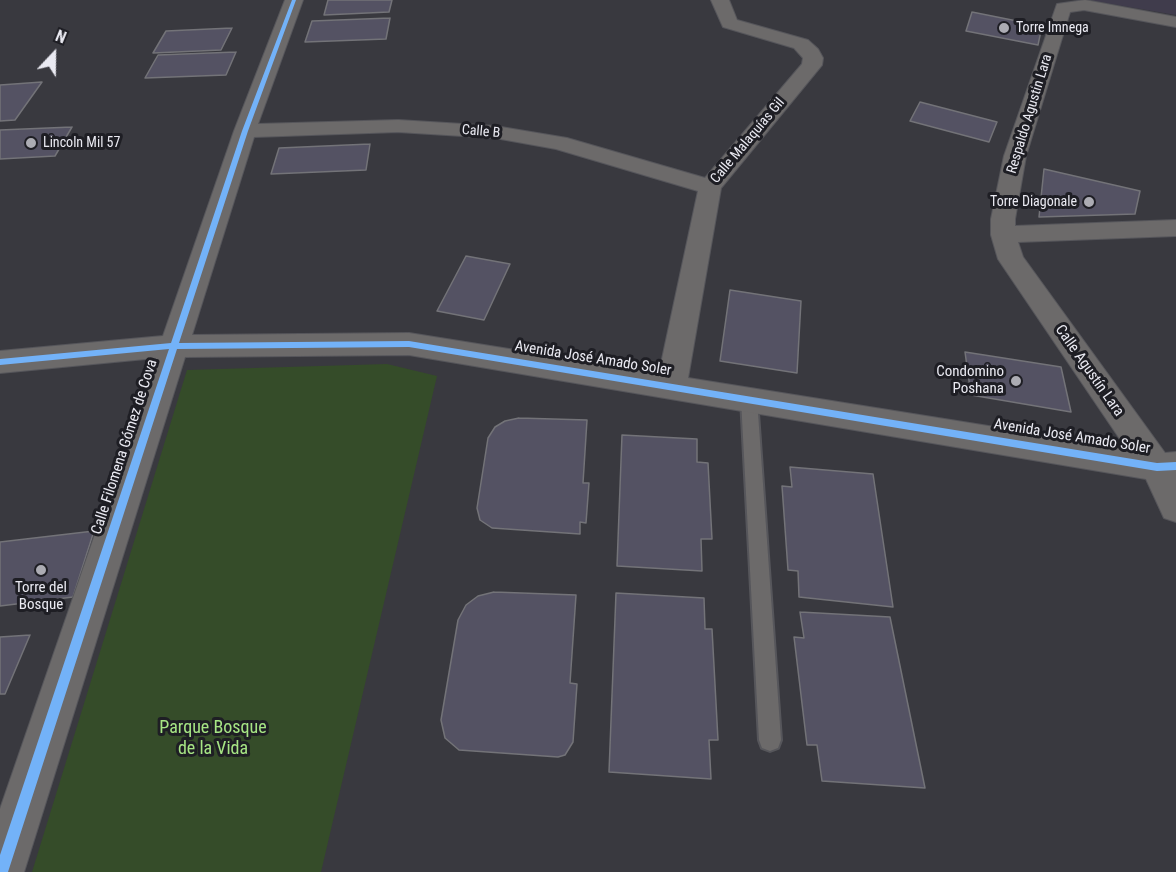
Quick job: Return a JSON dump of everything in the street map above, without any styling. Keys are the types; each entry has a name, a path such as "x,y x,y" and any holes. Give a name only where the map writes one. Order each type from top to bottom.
{"street":[{"name":"Calle Filomena Gómez de Cova","path":"1,872 245,132 294,0"},
{"name":"Calle Malaquías Gil","path":"671,387 710,187 812,65 813,58 809,49 801,44 729,23 720,0"},
{"name":"Respaldo Agustin Lara","path":"1003,235 1003,219 1015,156 1063,9 1084,5 1176,22"},
{"name":"Calle B","path":"245,132 398,126 495,132 559,143 710,187"},
{"path":"1003,235 1176,228"},
{"name":"Calle Agustín Lara","path":"1003,235 1011,259 1166,466 1176,507"},
{"name":"Avenida José Amado Soler","path":"0,362 174,345 409,344 1166,466"}],"lane":[{"path":"749,399 770,740"}],"shaded area":[{"path":"1088,0 1176,0 1176,15"}],"green space":[{"name":"Parque Bosque de la Vida","path":"387,364 437,376 321,872 32,872 187,370"}],"building":[{"path":"328,0 392,0 389,12 324,15"},
{"name":"Torre Imnega","path":"972,12 1042,26 1038,45 966,31"},
{"path":"390,18 386,39 305,42 312,21"},
{"path":"232,28 221,50 153,53 166,31"},
{"path":"236,52 226,75 145,78 158,55"},
{"path":"42,82 15,120 0,121 0,85"},
{"path":"920,102 997,122 989,142 910,121"},
{"name":"Lincoln Mil 57","path":"72,127 55,156 0,159 0,130"},
{"path":"370,144 366,170 271,174 279,148"},
{"name":"Torre Diagonale","path":"1044,169 1140,191 1135,214 1039,217"},
{"path":"466,256 510,264 484,320 437,311"},
{"path":"730,290 801,301 797,373 720,361"},
{"name":"Condomino Poshana","path":"965,352 1061,367 1071,412 971,395"},
{"path":"519,418 587,420 583,483 589,483 586,523 580,522 580,534 492,528 480,520 477,508 488,438 495,427 505,421"},
{"path":"622,435 697,439 697,462 708,463 712,539 701,539 702,571 617,566"},
{"path":"790,467 873,474 893,607 799,597 798,571 788,570 782,486 792,487"},
{"name":"Torre del Bosque","path":"94,531 73,597 0,606 0,542"},
{"path":"494,592 576,595 570,683 577,684 573,742 565,755 558,757 459,750 445,738 441,720 458,620 466,605 478,596"},
{"path":"616,593 704,598 705,629 712,629 718,740 709,740 711,779 609,772"},
{"path":"800,612 890,617 925,788 822,781 817,745 807,745 794,637 804,638"},
{"path":"30,635 5,694 0,694 0,637"}],"cycle path":[{"path":"1,872 245,131 294,0"},
{"path":"0,362 174,346 409,344 1157,467 1176,466"}],"place":[{"name":"Torre Imnega","path":"1004,28"},
{"name":"Lincoln Mil 57","path":"31,143"},
{"name":"Torre Diagonale","path":"1089,202"},
{"name":"Condomino Poshana","path":"1016,381"},
{"name":"Torre del Bosque","path":"41,570"}]}
